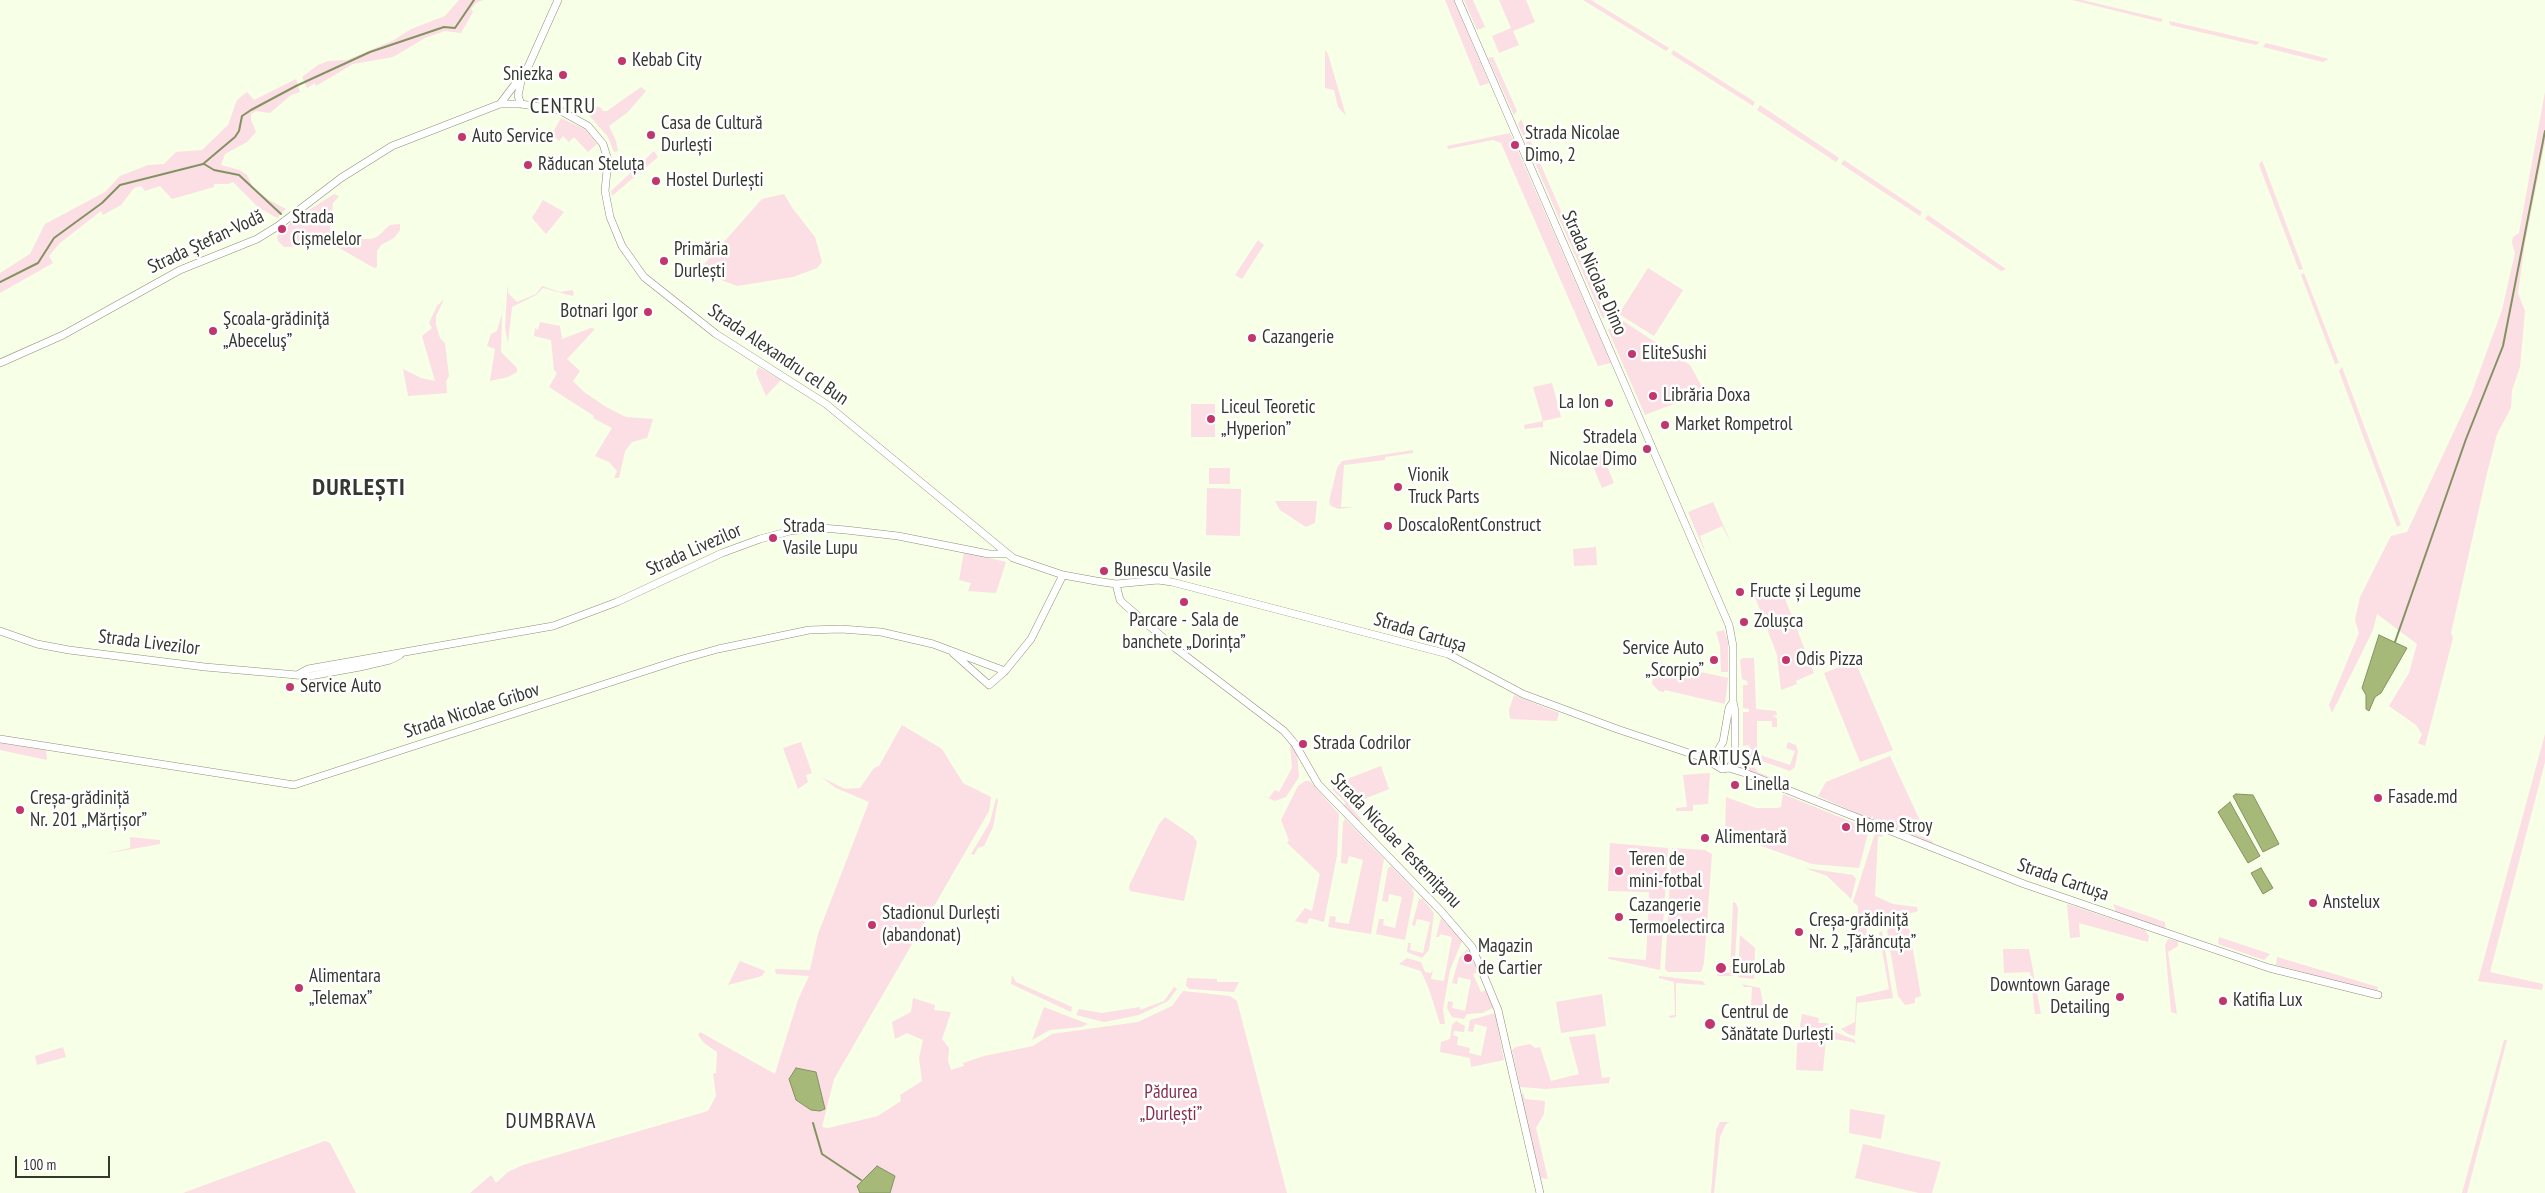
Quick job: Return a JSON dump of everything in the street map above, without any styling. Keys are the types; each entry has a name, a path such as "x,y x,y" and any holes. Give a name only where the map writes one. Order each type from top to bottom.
{"street":[{"path":"521,104 518,89 558,0"},
{"name":"Strada Nicolae Dimo","path":"1458,0 1720,604 1733,646 1734,756"},
{"path":"500,104 524,74"},
{"name":"Strada Alexandru cel Bun","path":"500,104 521,104 559,110 573,116 588,126 600,139 608,160 605,191 610,217 622,246 644,277 732,345 826,404 1006,554 1023,563 1063,575 1116,584"},
{"name":"Strada Ștefan-Vodă","path":"0,363 62,335 180,270 257,239 278,226 341,178 380,152 500,104"},
{"name":"Strada Livezilor","path":"0,631 37,644 69,650 205,667 297,675 308,669 388,654 401,654 453,642 536,629 570,620 635,594 722,553 760,539 790,531 822,528 846,530 898,536 989,554 1006,554"},
{"path":"1005,671 1031,639 1063,575"},
{"name":"Strada Cartușa","path":"1116,584 1158,580 1172,582 1448,654 1523,694 1617,729 1704,758 1716,765"},
{"name":"Strada Nicolae Testemițanu","path":"1116,584 1124,604 1174,647 1284,731 1295,744 1308,770 1323,790 1441,911 1472,947 1498,1010 1540,1193"},
{"name":"Strada Nicolae Gribov","path":"0,739 294,785 679,660 783,635 825,629 880,632 949,650 1005,671 989,685 949,650"},
{"name":"Strada Nicolae Dimo","path":"1717,752 1733,702"},
{"path":"1704,758 1717,752 1729,750 1744,773"},
{"path":"1717,752 1716,765 1722,768 1729,768 1734,763 1734,756"},
{"name":"Strada Cartușa","path":"1729,768 2024,884 2269,968 2378,996"}],"green space":[{"path":"459,0 483,0 476,3 471,9 473,12 461,33 445,31 425,38 393,57 353,64 316,86 315,83 307,88 302,77 318,65 328,61 347,60 394,40 411,29 445,16"},
{"path":"1445,0 1454,0 1489,83 1480,86"},
{"path":"1464,0 1473,0 1485,27 1477,30"},
{"path":"1499,0 1526,0 1535,22 1513,31 1519,45 1499,53 1492,36 1511,28"},
{"path":"1583,0 1591,0 1669,48 1666,51"},
{"path":"2072,0 2082,0 2163,19 2161,22"},
{"path":"2169,21 2260,42 2256,45 2170,25"},
{"path":"2266,43 2329,59 2323,62 2263,47"},
{"path":"1325,50 1328,54 1346,116 1338,107 1334,90 1325,88"},
{"path":"1673,50 1755,102 1753,106 1671,54"},
{"path":"1493,57 1517,111 1514,115 1488,58"},
{"path":"296,79 300,92 291,95 270,113 256,111 251,114 251,120 256,132 247,142 225,154 221,165 240,170 247,175 253,187 269,200 286,209 277,218 258,207 233,182 229,184 214,184 214,187 172,199 160,186 145,191 141,186 134,188 121,205 103,215 101,211 60,243 49,256 53,263 0,293 0,273 30,254 45,224 105,192 120,176 148,165 164,164 176,152 202,150 228,125 237,100 247,92 254,100"},
{"path":"641,87 646,91 628,112 609,126 616,141 618,151 614,152 608,137 581,106 600,107 603,111 607,111"},
{"path":"2545,92 2545,142 2525,243 2518,293 2525,311 2520,367 2512,390 2511,408 2497,434 2487,473 2451,633 2453,638 2425,746 2418,743 2422,734 2416,725 2389,706 2409,673 2417,644 2377,614 2373,630 2332,713 2329,705 2359,633 2355,620 2360,597 2391,536 2407,532 2471,395 2502,310 2515,253 2512,243 2513,237 2519,233"},
{"path":"1760,105 1839,158 1836,162 1757,110"},
{"path":"561,118 586,130 597,144 588,152 574,137 569,142 563,136 559,141 552,134"},
{"path":"1521,119 1606,315 1603,319 1518,124"},
{"path":"1510,133 1611,363 1598,366 1501,143 1493,140 1448,149 1447,146"},
{"path":"654,151 658,157 612,196 611,191"},
{"path":"1844,160 1922,212 1920,216 1841,164"},
{"path":"2262,160 2303,269 2299,270 2259,165"},
{"path":"334,194 339,196 333,203 330,229 332,235 336,238 371,239 377,237 390,225 400,224 400,230 394,238 381,245 377,251 377,267 374,268 334,245 284,247 278,241 277,236 295,219"},
{"path":"784,194 815,237 822,262 817,268 793,277 737,286 698,271 762,199"},
{"path":"543,200 564,212 546,234 532,218"},
{"path":"1928,215 2006,269 2001,271 1925,219"},
{"path":"1258,240 1264,245 1242,279 1235,275"},
{"path":"1648,268 1683,290 1654,336 1619,314"},
{"path":"2304,273 2339,363 2335,364 2301,275"},
{"path":"509,284 508,293 517,302 536,294 542,286 560,292 572,290 574,292 573,296 543,288 536,295 512,307 508,343 505,328 507,291"},
{"path":"444,299 436,316 436,325 440,338 445,343 449,376 446,381 447,393 408,396 403,369 421,378 435,381 422,336 432,328 429,323 437,306"},
{"path":"502,314 501,352 517,368 517,372 508,377 490,381 495,349 487,346 491,334 497,331"},
{"path":"1617,317 1690,365 1705,392 1645,415 1608,330"},
{"path":"540,322 560,326 562,339 591,328 595,329 567,359 580,371 573,381 584,392 606,407 626,417 653,419 647,438 632,442 625,451 619,478 614,478 617,471 609,462 595,456 612,428 593,418 594,416 549,387 557,373 554,370 551,340 534,336 535,328 538,330"},
{"path":"758,367 781,380 766,396 756,373"},
{"path":"2342,367 2401,525 2397,527 2339,371"},
{"path":"1552,383 1561,417 1543,421 1533,387"},
{"path":"1191,404 1215,404 1215,437 1191,437"},
{"path":"1543,421 1543,427 1525,429 1524,425"},
{"path":"1413,450 1413,453 1385,457 1385,460 1344,465 1341,507 1354,507 1338,509 1331,506 1329,502 1337,468 1342,461"},
{"path":"1602,454 1614,483 1602,488 1590,459"},
{"path":"1209,468 1230,468 1230,484 1209,484"},
{"path":"1207,488 1241,489 1240,536 1206,535"},
{"path":"1275,501 1317,501 1315,523 1306,527 1280,510"},
{"path":"1713,502 1732,545 1722,526 1700,536 1707,557 1688,512"},
{"path":"1596,547 1597,565 1574,566 1573,549"},
{"path":"964,552 1006,562 996,593 968,591 971,583 959,580"},
{"path":"1774,586 1780,586 1814,673 1796,681 1797,684 1781,690 1777,655 1754,594"},
{"path":"1724,630 1728,642 1728,672 1721,672 1720,645 1716,632"},
{"path":"1743,658 1754,658 1756,709 1776,711 1777,715 1772,716 1777,718 1777,727 1772,727 1772,721 1757,721 1757,754 1790,765 1795,751 1786,748 1788,742 1796,745 1798,751 1795,767 1790,771 1753,758 1755,768 1758,772 1786,784 1747,770 1745,766 1744,750 1750,749 1749,745 1743,746 1743,712 1749,712 1749,709 1743,708 1743,685 1748,685 1747,681 1742,679 1740,660"},
{"path":"1855,661 1893,750 1860,762 1824,673"},
{"path":"1655,662 1728,678 1725,704 1665,690 1664,692 1659,691 1652,684"},
{"path":"1514,695 1559,713 1557,721 1510,719 1509,710"},
{"name":"Pădurea „Durlești”","path":"902,725 942,749 963,783 991,797 989,811 834,1079 822,1127 828,1128 878,1116 901,1101 900,1095 922,1081 919,1058 923,1040 907,1033 895,1039 892,1022 911,1012 913,998 935,1005 934,1010 951,1012 942,1039 949,1048 948,1061 951,1070 964,1066 963,1063 984,1056 1033,1046 1052,1034 1138,1022 1172,1006 1183,991 1230,996 1237,1001 1287,1193 470,1193 491,1175 496,1183 508,1172 523,1165 708,1111 716,1096 713,1074 716,1073 717,1052 704,1043 698,1035 700,1032 775,1074 798,1000 809,976 776,974 775,969 810,970 818,934 869,802 836,788 821,777 845,789 860,788 874,768 879,766"},
{"path":"1275,726 1292,744 1297,753 1299,777 1286,797 1275,801 1263,796 1269,798 1275,790 1279,792 1292,768 1290,745"},
{"path":"2545,734 2545,762 2490,972 2543,984 2542,990 2478,981"},
{"path":"801,742 812,773 806,775 808,782 798,789 783,748"},
{"path":"0,743 46,750 47,760 0,750"},
{"path":"1890,756 1923,827 1912,832 1934,842 1929,844 1873,820 1873,815 1870,819 1818,796 1826,782"},
{"path":"1381,766 1389,789 1349,805 1361,819 1359,822 1343,806 1346,803 1333,790 1334,784"},
{"path":"1710,773 1708,804 1693,805 1693,811 1676,811 1676,808 1687,807 1683,775"},
{"path":"1305,781 1310,781 1339,814 1337,855 1324,922 1309,918 1307,924 1295,921 1305,908 1312,911 1320,874 1287,843 1289,840 1281,820 1298,786"},
{"path":"1783,794 1862,826 1862,822 1866,825 1868,833 1859,868 1812,864 1725,833 1726,797 1756,808 1777,808 1781,807"},
{"path":"996,798 998,800 993,827 984,846 978,848 974,855 971,854 990,822"},
{"path":"1165,817 1193,836 1197,842 1184,901 1130,891 1129,886 1159,824"},
{"path":"1345,819 1384,859 1371,934 1328,927 1330,916 1336,917 1335,922 1349,924 1363,860 1349,856 1347,864 1341,863 1343,822"},
{"path":"1876,830 1882,832 1883,837 1878,836 1875,896 1893,904 1917,907 1918,911 1887,921 1867,913 1864,915 1863,927 1866,927 1867,934 1863,940 1857,941 1858,906 1853,902"},
{"path":"130,837 160,840 160,844 104,854 130,848"},
{"path":"1610,843 1668,848 1660,970 1607,957 1646,960 1649,892 1608,891"},
{"path":"1672,848 1705,850 1712,854 1704,963 1701,972 1668,972 1665,969"},
{"path":"1391,866 1412,888 1414,894 1405,940 1376,934 1379,919 1384,919 1383,925 1395,928 1402,897 1389,894 1388,902 1382,901 1388,868"},
{"path":"1805,868 1853,875 1856,879 1851,899 1827,876"},
{"path":"1419,899 1423,899 1434,913 1429,950 1422,958 1407,952 1408,943 1411,943 1410,950 1423,953 1430,922 1417,919 1415,926 1412,925"},
{"path":"1733,902 1736,903 1738,909 1734,976 1717,976 1718,972 1730,973"},
{"path":"2067,904 2145,930 2149,936 2148,942 2079,923 2080,937 2070,938"},
{"path":"2113,904 2165,922 2166,930 2117,914"},
{"path":"1441,918 1462,941 1450,970 1443,1009 1445,1024 1440,1024 1421,971 1399,964 1407,958 1421,962 1425,972 1431,973 1433,969 1431,979 1444,981 1452,937 1440,934 1439,937 1436,937"},
{"path":"1908,922 1921,996 1915,998 1915,1003 1905,1005 1898,996 1887,931 1891,925"},
{"path":"1882,931 1893,998 1857,1003 1855,1036 1848,1034 1841,1029 1855,1022 1856,997 1889,989 1879,933"},
{"path":"1740,935 1755,948 1754,979 1738,977"},
{"path":"2219,937 2270,954 2264,960 2218,944"},
{"path":"2168,939 2178,941 2178,946 2168,952 2177,1014 2171,1012 2165,945"},
{"path":"1467,949 1478,972 1473,974 1481,992 1486,990 1493,1008 1482,1013 1467,1014 1464,1019 1452,1017 1447,1008 1448,1001 1453,1002 1452,1008 1465,1011 1471,980 1458,977 1457,984 1452,983 1459,958"},
{"path":"2003,949 2029,949 2041,1014 2035,1014 2030,972 2004,973"},
{"path":"2277,957 2378,987 2377,992 2276,965"},
{"path":"740,961 765,971 762,976 728,985"},
{"path":"1012,975 1016,982 1072,1007 1071,1012 1011,984"},
{"path":"1659,976 1702,981 1706,985 1676,983 1676,1017 1671,1018 1668,1016 1675,1015 1674,982 1659,978"},
{"path":"1187,978 1217,979 1217,982 1239,982 1234,992 1190,989 1186,986"},
{"path":"1742,984 1760,988 1764,1008 1751,1008 1752,987 1744,987"},
{"path":"1174,987 1177,989 1168,1001 1139,1015 1104,1022 1076,1015 1079,1009 1102,1013 1140,1007 1140,1010 1164,1001"},
{"path":"1602,994 1606,1026 1561,1033 1556,1002"},
{"path":"1044,1007 1088,1024 1081,1027 1050,1030 1032,1040"},
{"path":"1495,1013 1504,1060 1471,1067 1470,1058 1440,1052 1441,1042 1450,1039 1452,1025 1456,1021 1465,1026 1464,1032 1454,1031 1453,1035 1458,1037 1457,1045 1470,1048 1469,1053 1481,1056 1487,1027 1475,1024 1473,1032 1468,1031 1470,1020"},
{"path":"1802,1014 1819,1018 1818,1023 1827,1023 1835,1032 1855,1040 1856,1046 1855,1043 1826,1038 1823,1071 1796,1070 1797,1045"},
{"path":"1595,1034 1602,1078 1610,1077 1609,1083 1546,1089 1520,1087 1512,1050 1516,1047 1530,1044 1535,1048 1540,1047 1551,1081 1579,1074 1569,1037"},
{"path":"2504,1040 2507,1040 2467,1193 2462,1193"},
{"path":"63,1047 66,1057 37,1065 35,1056"},
{"path":"1523,1093 1525,1099 1545,1101 1544,1114 1536,1128 1548,1179 1541,1178 1522,1108 1521,1097"},
{"path":"1850,1109 1885,1115 1881,1139 1849,1133"},
{"path":"1720,1122 1730,1122 1726,1124 1720,1137 1714,1193 1711,1193 1716,1130"},
{"path":"325,1141 330,1143 356,1193 183,1193"},
{"path":"1863,1144 1941,1162 1932,1193 1919,1193 1855,1178"}],"shaded area":[{"path":"2379,635 2407,648 2381,693 2375,697 2369,711 2366,709 2366,695 2362,688"},
{"path":"2236,794 2253,795 2279,844 2263,852 2233,796"},
{"path":"2230,802 2260,856 2248,863 2218,812"},
{"path":"2261,868 2273,888 2263,894 2251,873"},
{"path":"796,1068 816,1072 825,1109 820,1111 811,1110 796,1100 789,1079"},
{"path":"877,1166 895,1176 890,1193 860,1193 857,1186"}],"waterway":[{"path":"0,282 38,263 54,238 102,203 120,185 203,164 235,137 239,131 242,116 251,110 296,86 370,52 444,27 455,28 474,0"},
{"path":"2395,642 2466,439 2503,346 2545,131"},
{"path":"204,164 214,170 239,175 281,214"},
{"path":"813,1123 822,1154 861,1180"}],"place":[{"name":"Kebab City","path":"622,61"},
{"name":"Sniezka","path":"563,75"},
{"name":"Casa de Cultură Durlești","path":"651,135"},
{"name":"Auto Service","path":"462,137"},
{"name":"Strada Nicolae Dimo, 2","path":"1515,145"},
{"name":"Răducan Steluța","path":"528,165"},
{"name":"Hostel Durlești","path":"656,181"},
{"name":"Strada Cișmelelor","path":"282,229"},
{"name":"Primăria Durlești","path":"664,261"},
{"name":"Botnari Igor","path":"648,312"},
{"name":"Şcoala-grădiniţă „Abeceluş”","path":"213,331"},
{"name":"Cazangerie","path":"1252,338"},
{"name":"EliteSushi","path":"1632,354"},
{"name":"Librăria Doxa","path":"1653,396"},
{"name":"La Ion","path":"1609,403"},
{"name":"Liceul Teoretic „Hyperion”","path":"1211,419"},
{"name":"Market Rompetrol","path":"1665,425"},
{"name":"Stradela Nicolae Dimo","path":"1647,449"},
{"name":"Vionik Truck Parts","path":"1398,487"},
{"name":"DoscaloRentConstruct","path":"1388,526"},
{"name":"Strada Vasile Lupu","path":"773,538"},
{"name":"Bunescu Vasile","path":"1104,571"},
{"name":"Fructe și Legume","path":"1740,592"},
{"name":"Parcare - Sala de banchete „Dorința”","path":"1184,602"},
{"name":"Zolușca","path":"1744,622"},
{"name":"Service Auto „Scorpio”","path":"1714,660"},
{"name":"Odis Pizza","path":"1786,660"},
{"name":"Service Auto","path":"290,687"},
{"name":"Strada Codrilor","path":"1303,744"},
{"name":"Linella","path":"1735,785"},
{"name":"Fasade.md","path":"2378,798"},
{"name":"Creșa-grădiniță Nr. 201 „Mărțișor”","path":"20,810"},
{"name":"Home Stroy","path":"1846,827"},
{"name":"Alimentară","path":"1705,838"},
{"name":"Teren de mini-fotbal","path":"1619,871"},
{"name":"Anstelux","path":"2313,903"},
{"name":"Cazangerie Termoelectirca","path":"1619,917"},
{"name":"Stadionul Durlești (abandonat)","path":"872,925"},
{"name":"Creșa-grădiniță Nr. 2 „Țărăncuța”","path":"1799,932"},
{"name":"Magazin de Cartier","path":"1468,958"},
{"name":"EuroLab","path":"1721,968"},
{"name":"Alimentara „Telemax”","path":"299,988"},
{"name":"Downtown Garage Detailing","path":"2120,997"},
{"name":"Katifia Lux","path":"2223,1001"},
{"name":"Centrul de Sănătate Durlești","path":"1710,1024"}],"district":[{"name":"CENTRU","path":"563,107"},
{"name":"DURLEȘTI","path":"359,488"},
{"name":"CARTUȘA","path":"1725,759"},
{"name":"DUMBRAVA","path":"551,1122"}]}
